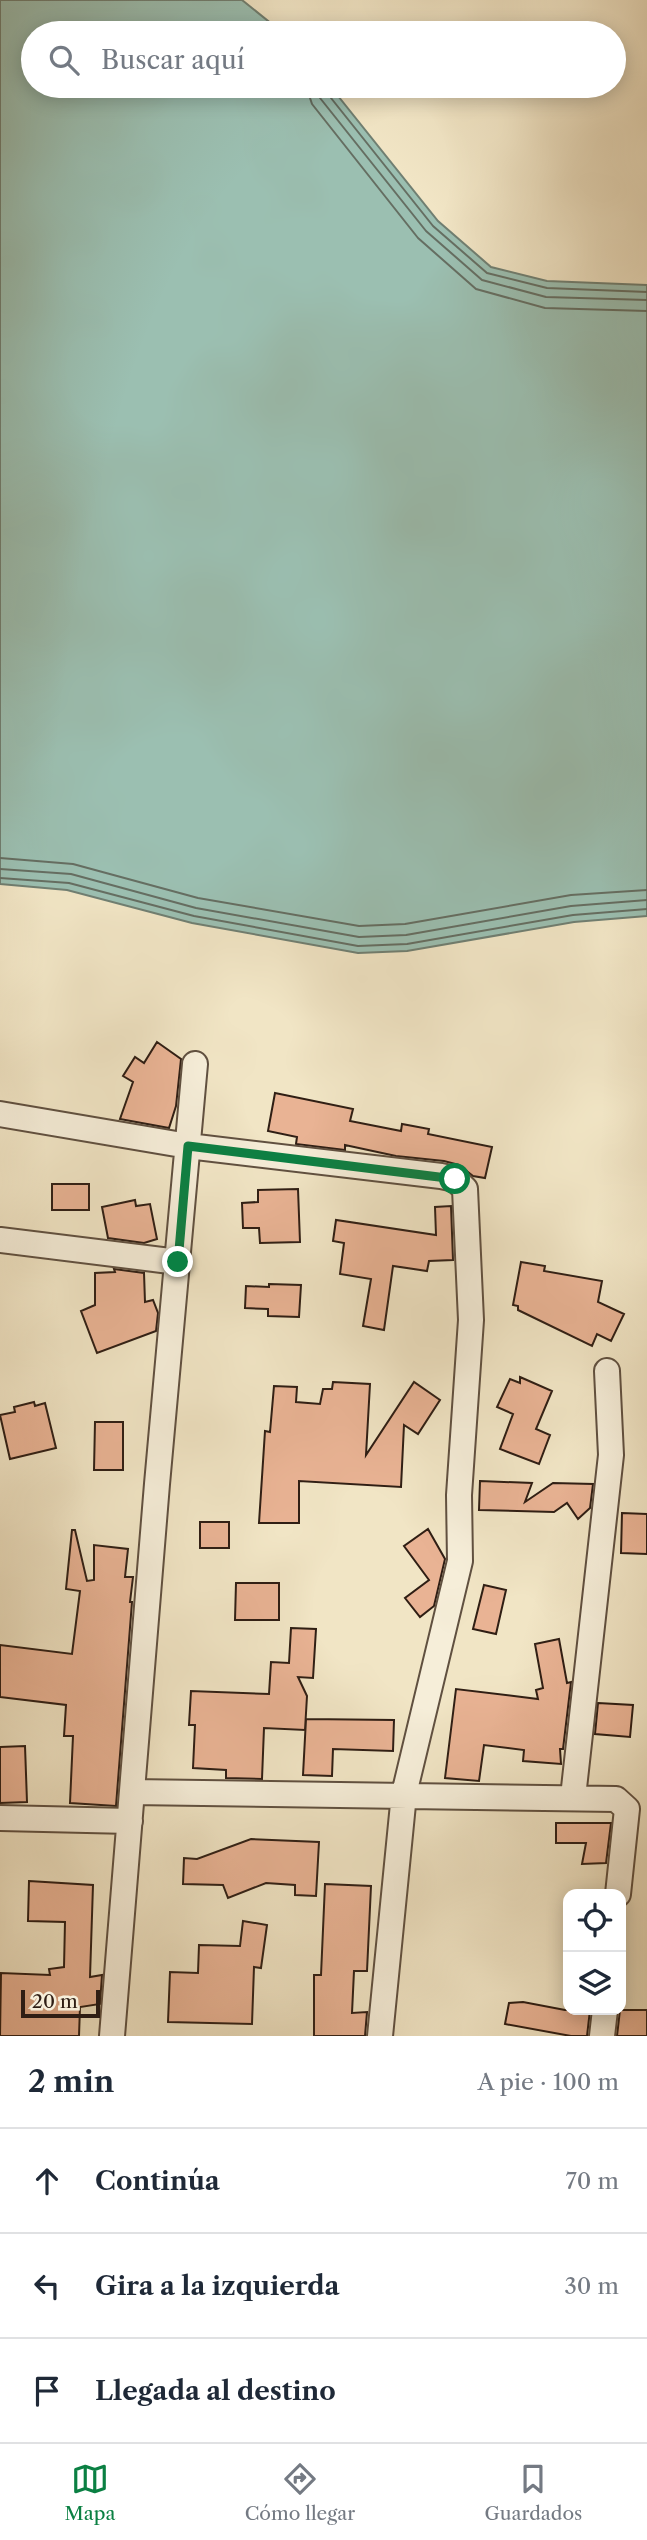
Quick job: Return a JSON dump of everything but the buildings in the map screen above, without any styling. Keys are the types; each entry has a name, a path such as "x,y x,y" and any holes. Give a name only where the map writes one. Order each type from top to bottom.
{"street":[{"path":"112,2036 195,1063"},
{"path":"0,1114 188,1146 441,1176 455,1179 465,1189 471,1320 459,1495 460,1561 404,1794 380,2036"},
{"path":"0,1240 178,1262"},
{"path":"573,1797 611,1455 607,1371"},
{"path":"132,1792 616,1799 627,1809 619,1889"},
{"path":"0,1818 130,1821"},
{"path":"602,2036 604,2015"}],"water":[{"path":"0,0 242,0 268,21 21,21 21,98 340,98 438,221 491,267 547,281 647,285 647,916 574,922 407,951 358,953 192,923 67,890 0,884"}],"route":[{"path":"178,1262 188,1146 455,1179"}]}
